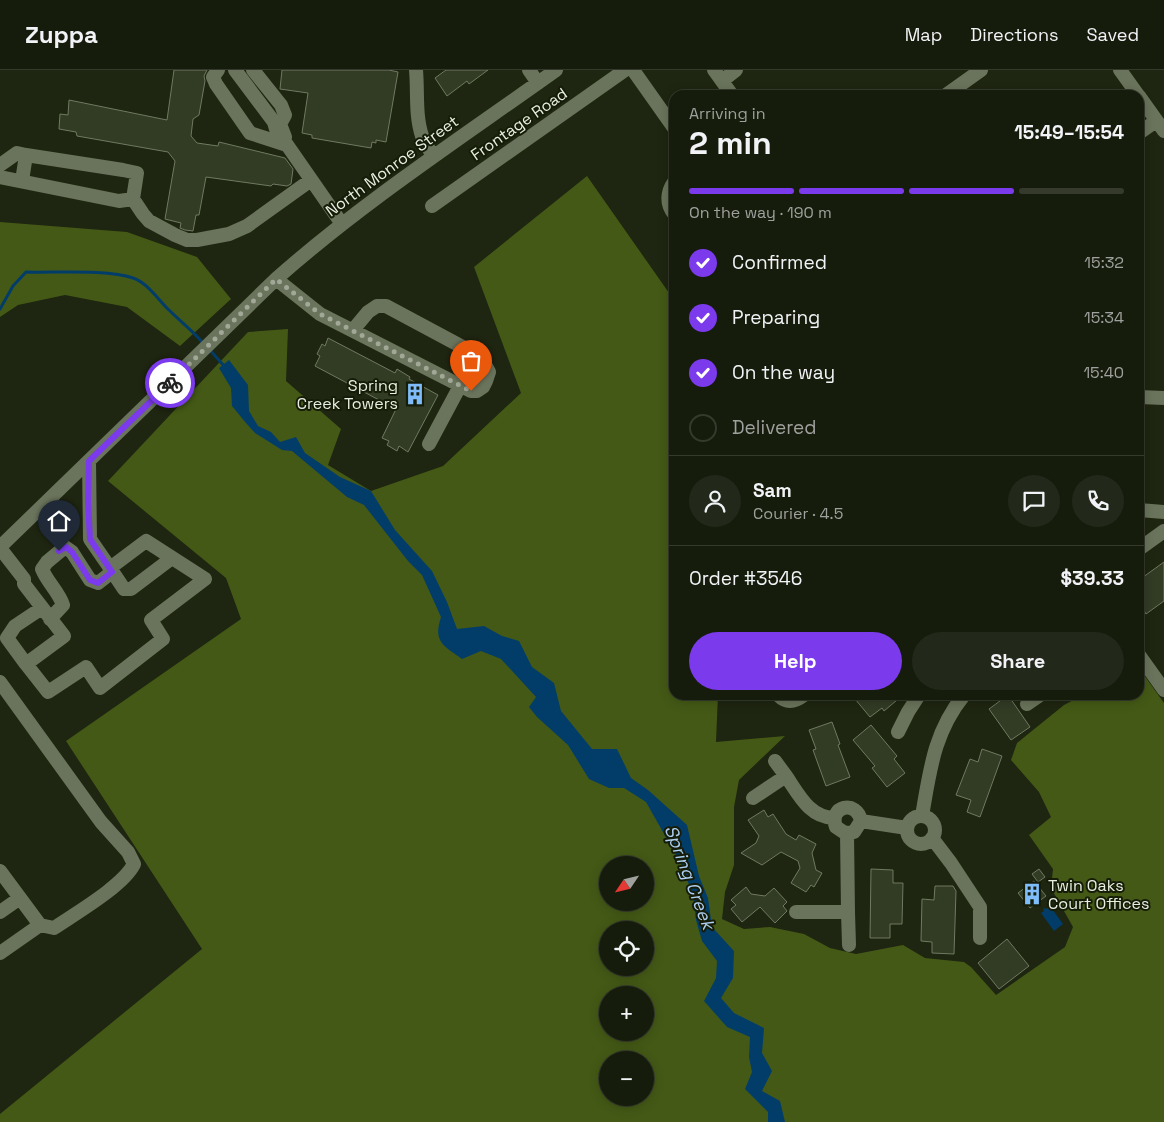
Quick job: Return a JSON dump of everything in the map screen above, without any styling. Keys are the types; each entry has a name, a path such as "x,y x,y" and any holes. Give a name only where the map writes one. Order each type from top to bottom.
{"street":[{"path":"218,70 213,77 216,84 250,133 287,144"},
{"path":"235,70 274,122 276,129 342,224"},
{"path":"253,70 281,105 285,114 280,124 287,144"},
{"path":"416,70 418,86 417,109 422,137 434,156"},
{"path":"529,70 538,83"},
{"name":"North Monroe Street","path":"0,547 276,279 342,224 556,70"},
{"name":"Frontage Road","path":"432,206 625,70"},
{"path":"633,70 669,121"},
{"path":"728,90 718,75 736,70"},
{"path":"953,90 981,70"},
{"path":"1123,71 1135,90"},
{"path":"1144,103 1160,126 1144,131"},
{"path":"6,173 17,153 137,173 133,199 142,214 149,221 187,240 229,234 247,226 312,180"},
{"path":"6,173 26,155"},
{"path":"6,173 119,201 133,199"},
{"path":"276,279 320,314 460,386 471,391 477,391 483,387 486,381 488,372 484,363 470,351 386,306 377,306 372,309 353,330"},
{"path":"429,444 460,386"},
{"path":"1144,397 1164,398"},
{"path":"89,461 88,502 90,539 124,589 131,589 172,558"},
{"path":"1144,510 1164,512"},
{"path":"1144,545 1164,531"},
{"path":"146,542 172,558 205,579 151,620 163,639 100,688 86,666 48,692 7,638 16,626 63,605 42,569 59,551 66,547 72,552 90,580 98,583 146,542"},
{"path":"0,547 24,579 24,584 64,636 26,664"},
{"path":"0,562 18,584 24,584"},
{"path":"1144,662 1164,690"},
{"path":"0,682 101,822 128,852 134,864 131,872 110,889 54,928 40,925 0,873"},
{"path":"786,700 795,702 798,700"},
{"path":"898,732 916,700"},
{"path":"922,816 931,761 948,721 961,700"},
{"path":"1027,704 1033,700"},
{"path":"775,761 812,812 824,818 834,818"},
{"path":"753,798 786,776"},
{"path":"846,807 858,812 861,821 854,832 847,834 838,830 834,823 834,818 838,811 846,807"},
{"path":"922,816 928,817 934,826 932,838 925,843 916,843 910,837 907,828 912,820 922,816"},
{"path":"861,821 907,828"},
{"path":"847,834 849,945"},
{"path":"932,838 951,862 980,907 980,938"},
{"path":"0,912 20,898"},
{"path":"796,912 848,912"},
{"path":"0,953 40,925"}],"green space":[{"path":"587,176 669,293 669,700 718,700 716,742 785,736 739,780 734,807 734,865 725,892 722,919 744,929 770,927 804,934 830,948 856,954 903,945 925,958 964,962 971,967 996,995 1065,947 1073,927 1051,888 1053,869 1029,835 1051,817 1039,792 1011,760 1017,743 1064,705 1074,700 1144,700 1144,675 1164,703 1164,1122 0,1122 0,1114 202,949 66,741 241,619 226,578 108,481 248,332 288,329 286,381 341,429 328,465 371,491 443,466 521,393 474,267"},
{"path":"0,222 127,232 197,257 231,299 180,346 127,307 65,295 18,305 0,317"}],"water":[{"name":"Spring Creek","path":"229,360 248,385 249,411 258,426 271,432 280,442 296,437 305,453 340,477 371,491 395,530 432,571 447,602 457,629 484,626 502,636 519,641 532,667 554,683 561,711 592,749 617,749 631,778 648,790 687,825 699,876 708,898 712,927 734,951 733,978 721,998 734,1013 764,1028 762,1053 772,1071 762,1091 780,1101 785,1122 768,1122 768,1112 745,1089 752,1072 749,1057 750,1037 727,1027 704,1001 716,978 717,961 702,941 696,920 693,895 681,864 646,802 624,788 609,788 589,779 568,745 537,717 529,707 536,697 501,659 481,651 462,659 441,642 438,632 441,617 422,575 408,561 364,505 347,497 292,451 282,450 255,433 232,406 231,388 219,368"},
{"path":"1050,906 1063,924 1054,931 1041,913 1044,911 1043,909"}],"building":[{"path":"174,70 207,70 204,76 205,81 199,115 193,119 191,136 197,143 218,146 219,142 285,158 293,169 291,184 287,186 273,184 271,186 206,177 199,215 196,215 193,231 185,230 180,228 181,223 165,219 175,161 168,152 77,136 76,132 59,129 60,114 68,115 69,100 167,120"},
{"path":"282,70 389,70 398,72 386,142 376,140 376,143 372,142 371,148 312,138 312,135 302,133 308,93 280,89"},
{"path":"446,70 488,70 469,84 467,81 447,96 435,78"},
{"name":"Spring Creek Towers","path":"328,338 395,373 397,369 410,377 409,379 438,395 408,452 399,446 397,451 387,445 389,441 382,438 396,409 315,366 320,356 317,354 322,344 325,346"},
{"path":"1164,562 1164,601 1146,614 1144,611 1144,576"},
{"path":"856,700 897,700 884,711 882,708 870,717"},
{"path":"1001,700 1011,700 1030,727 1011,740 989,709"},
{"path":"832,722 850,777 826,786 813,750 816,749 809,730"},
{"path":"871,725 897,756 894,759 905,773 887,787 872,768 875,766 853,740"},
{"path":"982,749 1002,756 980,817 967,812 971,800 956,795 970,759 978,762"},
{"path":"764,810 768,817 773,814 786,834 796,840 799,835 816,844 812,853 816,870 822,873 814,887 811,885 806,892 791,883 800,868 798,861 781,852 762,865 741,853 756,843 759,836 748,820"},
{"path":"871,869 893,870 893,883 903,883 902,924 890,924 890,938 870,938"},
{"path":"1039,869 1045,877 1038,882 1032,874"},
{"name":"Twin Oaks Court Offices","path":"1034,881 1046,896 1030,908 1018,893"},
{"path":"935,886 953,886 956,891 954,954 932,953 932,942 921,941 922,899 934,900"},
{"path":"746,887 751,894 765,896 774,888 787,902 783,906 787,911 775,923 760,907 742,922 731,909 736,905 731,900"},
{"path":"1007,939 1029,966 999,989 978,963"}],"waterway":[{"name":"Spring Creek","path":"0,309 13,286 26,272 95,272 122,275 144,284 203,343"},
{"name":"Spring Creek","path":"209,349 225,367"}],"way so far":[{"path":"170,383 276,279 320,314 471,391"}],"place":[{"name":"Spring Creek Towers","path":"415,394"},
{"name":"Twin Oaks Court Offices","path":"1032,894"}],"route":[{"path":"59,551 66,547 72,552 90,580 98,583 112,572 90,539 88,502 89,461 170,383"}]}
